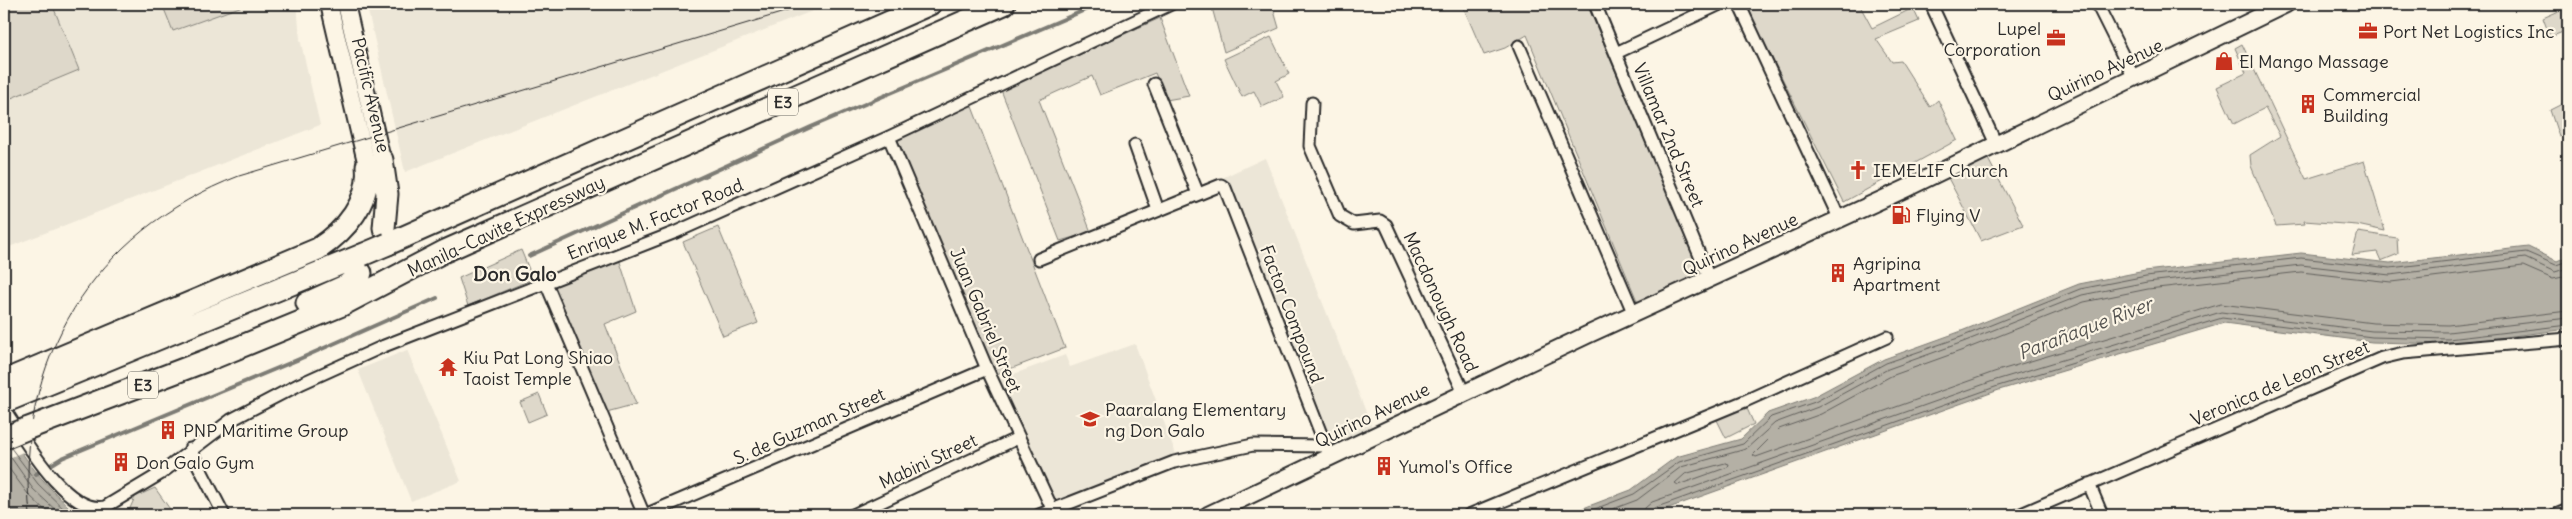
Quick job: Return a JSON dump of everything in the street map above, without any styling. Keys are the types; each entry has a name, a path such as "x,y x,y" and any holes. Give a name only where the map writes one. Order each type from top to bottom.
{"highway":[{"name":"Manila–Cavite Expressway","path":"6,394 362,264 386,236 930,4"},
{"name":"Manila–Cavite Expressway","path":"4,438 222,354 342,305 445,251 1004,4"},
{"path":"375,163 387,194 386,236"},
{"path":"6,394 318,249 341,231 355,213 375,163"},
{"path":"26,429 162,366 331,293 347,285 362,264"}],"main road":[{"name":"Pacific Avenue","path":"329,4 375,163"},
{"name":"Pacific Avenue","path":"346,4 375,163"},
{"name":"Quirino Avenue","path":"1208,515 1328,452 1464,393 1840,220 2286,4"}],"street":[{"name":"Enrique M. Factor Road","path":"6,394 57,482 83,505 99,512 160,474 190,449 248,410 300,384 384,346 676,232 889,137 1171,4"},
{"name":"Villamar 2nd Street","path":"1595,4 1710,280"},
{"path":"1616,53 1720,4"},
{"path":"1739,4 1840,220"},
{"path":"1931,4 1996,144"},
{"path":"2097,4 2134,78"},
{"path":"1519,46 1634,314"},
{"path":"1039,259 1198,194 1154,84"},
{"name":"Macdonough Road","path":"1312,103 1310,146 1340,216 1354,224 1380,221 1386,225 1464,393"},
{"name":"Juan Gabriel Street","path":"889,137 987,369 1053,512"},
{"path":"1135,145 1158,210"},
{"name":"Factor Compound","path":"1198,194 1221,185 1225,188 1328,452"},
{"path":"546,283 645,515"},
{"path":"1470,515 1754,397 1887,338"},
{"name":"Veronica de Leon Street","path":"2019,515 2382,358 2410,352 2568,339"},
{"name":"S. de Guzman Street","path":"645,515 987,369"},
{"name":"Mabini Street","path":"853,515 1018,438"},
{"path":"1039,515 1053,512 1174,462 1253,445 1328,452"},
{"path":"190,449 224,515"},
{"path":"2089,484 2102,515"},
{"path":"2556,515 2568,510"}],"shaded area":[{"path":"4,4 52,4 79,70 4,101"},
{"path":"52,4 162,4 173,31 248,4 297,4 300,39 320,125 4,249 4,101 79,69"},
{"path":"162,4 248,4 173,31"},
{"path":"386,4 830,4 405,172 368,11"},
{"path":"1211,4 1272,4 1279,28 1224,52"},
{"path":"1462,4 1587,4 1701,273 1638,303 1527,35 1505,48 1484,55"},
{"path":"1745,4 1859,4 1872,28 1913,8 1919,21 1876,39 1892,62 1901,61 1930,107 1938,100 1957,140 1844,202"},
{"path":"2568,7 2568,30 2550,37 2543,18"},
{"path":"1160,18 1189,96 1166,100 1155,73 1100,95 1092,76 1039,100 1091,232 1060,241 1001,90"},
{"path":"1271,37 1289,74 1276,81 1284,97 1262,107 1254,91 1242,97 1224,59"},
{"path":"2242,44 2306,179 2364,161 2385,231 2357,225 2304,221 2305,224 2276,226 2251,166 2250,155 2280,136 2265,108 2234,124 2217,87 2246,73 2235,48"},
{"path":"2568,101 2568,133 2559,137 2550,110"},
{"path":"971,104 1065,348 994,375 896,139"},
{"path":"1265,158 1372,427 1331,446 1224,177"},
{"path":"1988,159 2023,225 1981,241 1947,176"},
{"path":"718,227 758,323 723,336 683,242"},
{"path":"2358,232 2397,238 2398,254 2381,261 2377,252 2352,255"},
{"path":"521,250 533,279 468,306 459,278"},
{"path":"619,259 636,311 605,324 636,404 603,413 551,286"},
{"name":"Paaralang Elementary ng Don Galo","path":"1135,344 1177,457 1054,501 998,380 1065,355 1070,367"},
{"path":"407,350 461,481 411,501 358,370"},
{"path":"539,394 547,414 528,422 520,402"},
{"path":"1744,402 1754,424 1726,438 1715,416"},
{"path":"155,488 174,515 127,515 135,497"}],"water":[{"name":"Parañaque River","path":"2528,247 2557,261 2568,256 2568,329 2449,344 2372,342 2224,323 1999,390 1649,515 1565,515 1631,490 1676,457 1741,439 1768,413 1813,397 1884,359 1959,332 2079,284 2145,271 2301,253 2390,263"},
{"path":"4,421 19,448 36,472 77,515 4,515"}],"pier":[{"path":"4,418 23,452 4,460"}],"waterway":[{"path":"529,256 811,127 1099,4"},
{"path":"36,474 62,458 297,360 437,298"}],"tram line":[{"path":"30,515 28,458 36,405 51,355 74,308 105,267 143,231 188,200 239,176 811,4"}],"place":[{"name":"Port Net Logistics Inc","path":"2368,31"},
{"name":"Lupel Corporation","path":"2056,38"},
{"name":"El Mango Massage","path":"2224,61"},
{"name":"Commercial Building","path":"2308,104"},
{"name":"IEMELIF Church","path":"1858,170"},
{"name":"Flying V","path":"1901,215"},
{"name":"Agripina Apartment","path":"1838,273"},
{"name":"Kiu Pat Long Shiao Taoist Temple","path":"448,367"},
{"name":"Paaralang Elementary ng Don Galo","path":"1090,419"},
{"name":"PNP Maritime Group","path":"168,430"},
{"name":"Don Galo Gym","path":"121,462"},
{"name":"Yumol's Office","path":"1384,466"}],"district":[{"name":"Don Galo","path":"515,273"}]}
